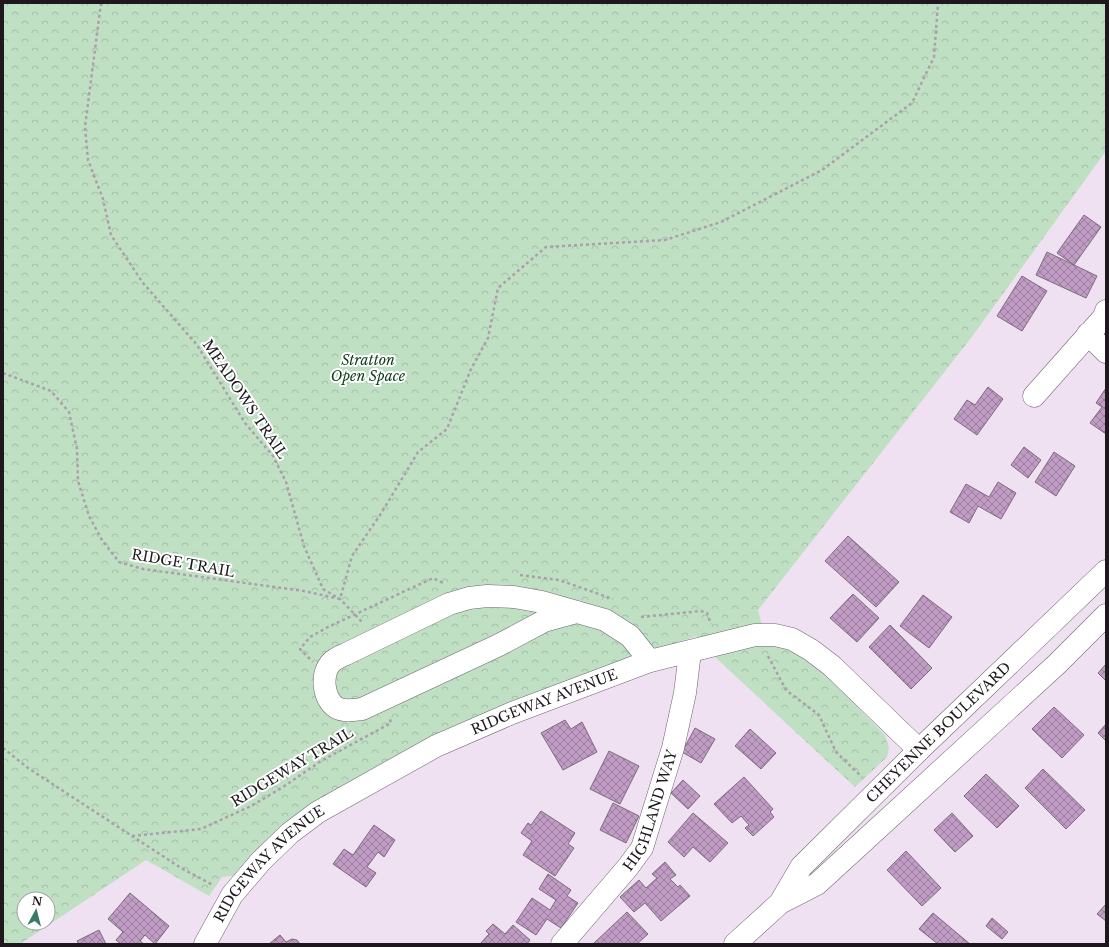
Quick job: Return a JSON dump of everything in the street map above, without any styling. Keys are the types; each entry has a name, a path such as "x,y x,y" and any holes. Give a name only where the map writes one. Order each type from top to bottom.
{"street":[{"path":"1034,396 1104,317 1106,311"},
{"path":"1088,334 1106,352"},
{"name":"CHEYENNE BOULEVARD","path":"780,903 801,867 919,750 1106,570"},
{"path":"577,612 544,621 499,645 362,709 347,710 338,708 331,702 325,691 325,677 331,662 449,604 469,598 514,597 542,602 577,612 605,620 630,636 650,661"},
{"name":"CHEYENNE BOULEVARD","path":"735,944 780,903 816,884 1057,664 1106,614"},
{"name":"RIDGEWAY AVENUE","path":"205,944 232,894 261,861 290,833 318,812 375,778 436,746 492,722 650,661 736,639 754,636 775,635 792,639 811,650 832,666 919,750"},
{"name":"HIGHLAND WAY","path":"562,944 628,867 642,848 673,748 685,692 690,652"}],"path":[{"name":"MEADOWS TRAIL","path":"101,3 85,127 88,160 103,199 111,235 143,283 197,345 245,423 273,456 286,482 304,546 323,589 340,599 365,626 371,642"},
{"path":"340,599 352,556 382,512 418,452 448,429 471,369 488,338 498,288 546,247 665,240 721,222 822,170 912,103 934,57 938,3"},
{"name":"RIDGE TRAIL","path":"3,373 51,391 69,412 77,449 78,481 88,516 102,540 119,562 143,569 304,591 340,599"},
{"path":"765,653 786,690 819,715 836,752 846,763 878,791"},
{"name":"RIDGEWAY TRAIL","path":"132,836 201,828 252,806 321,761 391,723 382,700"},
{"path":"3,748 28,768 181,868 232,894"}],"green space":[{"name":"Stratton Open Space","path":"3,3 1106,3 1106,151 971,338 758,610 767,644 780,646 798,653 814,663 885,735 889,748 887,757 855,787 715,657 697,636 618,662 517,701 246,866 233,876 222,877 209,896 146,860 56,920 56,891 16,891 16,931 40,931 20,944 3,944"}],"building":[{"path":"1084,215 1101,227 1074,265 1057,253"},
{"path":"1047,252 1097,276 1086,298 1036,275"},
{"path":"1022,276 1047,291 1022,331 997,316"},
{"path":"988,387 1003,399 977,435 954,419 967,400 975,405"},
{"path":"1106,388 1106,434 1090,423 1102,407 1096,403"},
{"path":"1024,447 1041,460 1028,478 1011,465"},
{"path":"1054,452 1075,466 1056,496 1035,482"},
{"path":"998,482 1016,493 1001,519 978,506 969,523 950,512 966,484 989,497"},
{"path":"848,536 899,582 876,607 825,561"},
{"path":"853,594 879,618 857,642 830,618"},
{"path":"923,595 952,617 929,648 900,626"},
{"path":"890,625 932,668 911,689 869,647"},
{"path":"1106,664 1106,681 1098,673"},
{"path":"1054,707 1084,735 1062,758 1032,729"},
{"path":"565,720 571,729 582,722 597,752 563,770 541,733"},
{"path":"1106,724 1106,741 1098,733"},
{"path":"695,728 715,739 701,763 682,752"},
{"path":"750,729 776,753 761,769 735,746"},
{"path":"609,751 639,766 620,804 590,789"},
{"path":"1043,769 1085,810 1066,829 1025,788"},
{"path":"986,774 1019,806 997,828 964,796"},
{"path":"744,777 773,809 770,812 774,817 753,836 745,828 749,825 741,816 732,823 714,804"},
{"path":"683,780 700,796 688,809 671,793"},
{"path":"613,803 639,816 626,843 600,830"},
{"path":"541,811 575,833 568,844 574,848 555,876 523,855 532,841 521,833 528,823 531,825"},
{"path":"693,813 728,843 710,862 693,847 684,857 668,842"},
{"path":"952,813 973,836 955,852 934,830"},
{"path":"374,825 395,840 384,857 378,852 367,867 376,873 366,887 333,864 344,849 353,855"},
{"path":"906,851 941,888 922,906 887,870"},
{"path":"665,862 676,875 670,879 678,887 680,885 690,896 661,921 645,903 634,912 620,897 639,880 646,888 657,878 652,874"},
{"path":"548,874 571,890 567,896 578,903 561,928 547,919 536,935 516,922 532,898 550,910 556,900 539,889"},
{"path":"130,893 169,926 155,944 145,935 140,941 144,944 121,944 116,940 123,932 108,919"},
{"path":"1106,904 1106,921 1097,914"},
{"path":"627,912 648,934 637,944 593,944"},
{"path":"933,913 970,944 938,944 919,929"},
{"path":"992,918 1008,932 1002,939 986,926"},
{"path":"493,924 505,934 513,925 530,940 527,944 480,944 489,934 486,931"},
{"path":"99,930 106,944 79,944 77,941"},
{"path":"280,935 286,942 292,939 297,940 300,944 269,944"}]}
